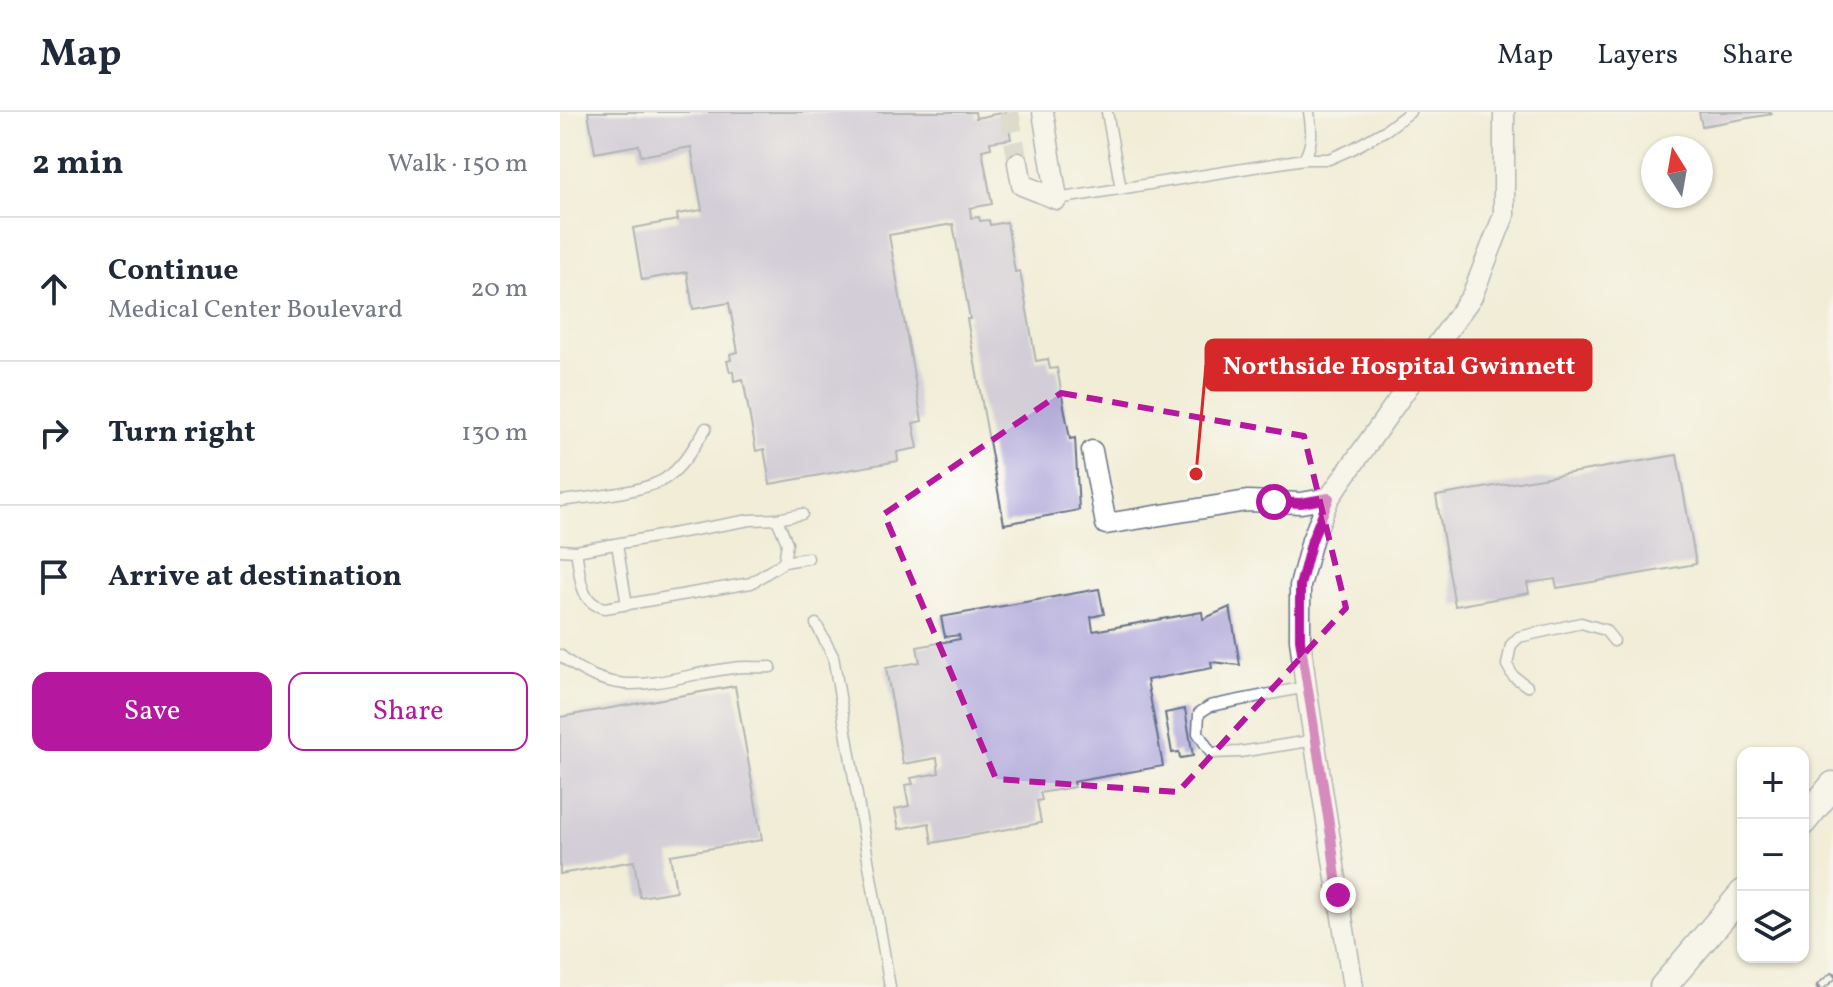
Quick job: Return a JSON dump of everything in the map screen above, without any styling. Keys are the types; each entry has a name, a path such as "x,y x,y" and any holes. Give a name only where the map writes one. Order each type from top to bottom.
{"street":[{"path":"1043,112 1057,199"},
{"path":"1353,987 1306,687 1300,639 1300,586 1312,540 1329,498 1472,296 1504,215 1504,112"},
{"path":"1018,163 1022,185 1057,199"},
{"path":"1092,451 1106,524 1247,501 1301,503 1329,498"},
{"path":"1805,819 1833,785"},
{"path":"1663,987 1737,900"}],"lane":[{"path":"1107,112 1121,189"},
{"path":"1304,159 1311,140 1309,112"},
{"path":"1057,199 1304,159 1329,159 1386,130 1410,112"},
{"path":"560,501 619,493 666,479 685,459 706,428"},
{"path":"560,550 576,551 750,520 802,514"},
{"path":"777,519 787,543 784,562"},
{"path":"617,544 627,605"},
{"path":"576,551 585,596 593,606 605,608 751,583 784,562 808,558"},
{"path":"1527,686 1513,676 1507,665 1511,645 1519,637 1581,623 1605,630 1614,641"},
{"path":"816,624 833,656 890,987"},
{"path":"560,655 575,668 605,682 646,685 735,668 771,667"},
{"path":"1306,687 1210,706 1199,713 1198,733 1211,753 1240,752 1316,740"}],"highlighted area":[{"path":"1061,393 1304,436 1346,608 1178,792 996,779 884,514"}],"building":[{"path":"588,112 975,112 976,118 1006,112 1011,139 990,142 991,148 982,150 992,204 970,208 971,218 989,220 990,225 1007,222 1015,272 1020,271 1036,361 1048,359 1050,369 1057,368 1070,439 1075,438 1079,510 1004,524 953,224 889,235 922,421 913,423 918,448 897,452 898,461 770,484 764,449 756,451 743,379 734,381 727,361 731,360 730,354 738,352 729,303 693,309 687,272 642,280 633,228 678,220 677,214 702,210 691,147 641,156 639,145 595,153"},
{"path":"1699,112 1771,112 1772,114 1702,126"},
{"path":"1677,455 1696,564 1557,588 1555,579 1527,583 1529,593 1455,606 1436,496"},
{"path":"1099,589 1104,614 1091,617 1093,631 1202,612 1203,619 1230,607 1240,665 1211,662 1212,668 1147,680 1163,766 1073,782 1074,787 1040,793 1042,800 1037,801 1041,823 932,843 929,823 899,829 895,809 909,806 905,785 913,784 911,778 939,773 937,758 903,764 886,668 920,662 917,647 960,639 959,635 945,637 941,617"},
{"path":"735,686 762,840 670,855 676,891 640,897 634,861 560,874 560,717"},
{"path":"1185,709 1193,756 1180,758 1179,752 1172,753 1165,713"}],"tunnel":[{"path":"1009,112 1018,163"}],"railway":[{"path":"1820,987 1833,976"}],"place":[{"name":"Northside Hospital Gwinnett","path":"1196,474"}],"route":[{"path":"1274,502 1301,503 1329,498 1312,540 1300,586 1300,639 1338,895"}]}
